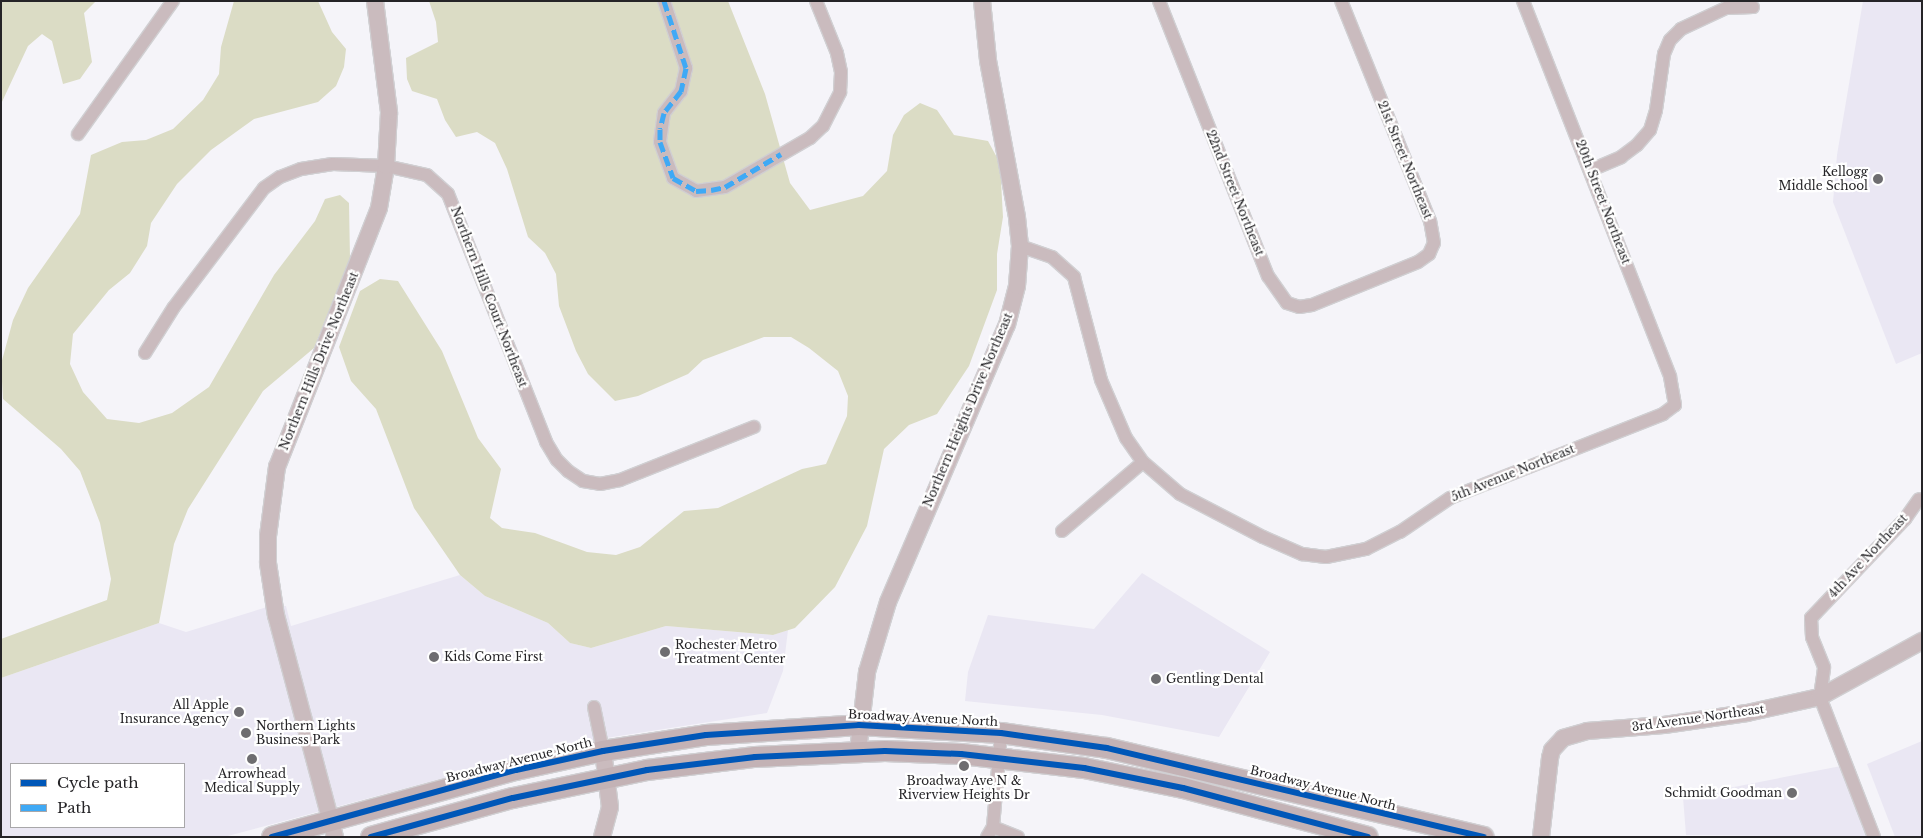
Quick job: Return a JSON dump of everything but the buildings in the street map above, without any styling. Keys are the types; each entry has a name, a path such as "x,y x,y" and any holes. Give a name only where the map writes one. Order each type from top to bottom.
{"main road":[{"name":"Broadway Avenue North","path":"272,837 333,828 516,770 603,751 706,735 859,725 1002,733 1167,760 1393,818 1484,837"},
{"path":"371,837 607,776 755,757 858,751 936,752 999,758 1139,778 1368,837"}],"street":[{"path":"78,134 173,1"},
{"name":"Northern Hills Drive Northeast","path":"333,828 276,616 268,563 268,536 277,467 292,422 369,239 379,208 386,166 389,112 375,1"},
{"path":"664,1 686,68 680,91 664,114 660,129 660,142 673,178 696,191 711,190 732,183 810,138 823,126 840,92 837,53 816,1"},
{"name":"Northern Heights Drive Northeast","path":"858,751 859,725 867,672 888,602 1007,325 1017,286 1020,246 1014,192 988,60 982,1"},
{"name":"22nd Street Northeast","path":"1159,1 1278,293 1287,303 1299,307 1365,284"},
{"name":"21st Street Northeast","path":"1341,1 1434,232 1429,254 1365,284"},
{"name":"20th Street Northeast","path":"1523,1 1591,170 1670,376 1675,405"},
{"path":"1591,170 1620,157 1637,145 1650,130 1656,110 1664,54 1670,40 1681,29 1726,8 1753,7"},
{"name":"Northern Hills Court Northeast","path":"144,353 174,306 264,188 280,177 302,169 333,164 386,166 427,175 448,194 546,442 557,460 568,471 591,482 620,480 754,427"},
{"name":"5th Avenue Northeast","path":"1020,246 1052,257 1074,277 1110,405 1126,438 1143,462 1180,494 1263,538 1302,554 1326,557 1366,549 1400,532 1450,498 1663,414 1675,405"},
{"path":"1062,531 1143,462"},
{"name":"4th Ave Northeast","path":"1820,697 1824,667 1810,626 1816,611 1887,539 1918,498"},
{"name":"3rd Avenue Northeast","path":"1541,837 1552,750 1569,735 1748,712 1820,697 1922,641"},
{"path":"1820,697 1874,837"},
{"path":"594,707 603,751 610,807 602,837"},
{"path":"1002,733 990,832 1018,836"}],"shaded area":[{"name":"Kellogg Middle School","path":"1863,1 1922,1 1922,353 1896,364 1833,202 1837,155"},
{"path":"1142,573 1270,652 1219,737 1102,715 965,701 968,672 988,615 1094,629"},
{"path":"460,575 485,596 548,623 570,643 591,648 666,626 773,635 788,630 783,671 767,713 574,743 224,837 1,837 1,678 159,623 186,632 267,607 286,606 291,626"},
{"path":"1922,741 1922,837 1895,837 1867,764"},
{"path":"1846,765 1874,837 1686,835 1683,797"}],"green space":[{"path":"1,1 96,1 84,13 92,62 80,79 63,84 52,41 42,34 28,46 1,104"},
{"path":"234,1 318,1 332,32 346,49 344,67 336,86 318,102 254,119 211,150 177,184 151,223 147,246 130,273 109,290 73,334 70,364 83,392 107,419 139,423 172,413 209,387 274,275 315,221 325,199 340,195 349,203 350,258 314,348 263,391 188,509 174,544 159,623 1,678 1,639 107,600 111,579 100,523 80,471 61,449 3,399 1,364 13,320 28,288 80,214 91,155 122,142 146,140 173,129 203,100 219,74 221,47"},
{"path":"429,1 728,1 765,94 790,183 810,210 863,196 887,171 893,135 904,115 920,103 937,110 954,135 988,141 1000,163 1003,217 997,254 997,290 969,366 937,414 909,425 884,449 867,526 835,587 795,628 773,635 666,626 591,648 570,643 548,623 485,596 460,575 414,508 376,409 351,381 339,347 360,291 380,279 398,281 442,351 478,438 501,469 490,518 502,528 535,533 587,552 616,555 640,547 684,511 718,508 802,469 826,464 847,416 848,396 838,371 809,348 791,337 764,337 703,360 688,374 638,396 615,401 588,374 576,351 559,306 556,274 545,253 528,237 507,169 495,143 477,132 456,137 445,120 437,99 412,91 407,79 406,58 438,42 436,22"}],"marked path":[{"path":"664,1 686,68 681,91 664,113 660,129 660,142 673,178 696,191 725,187 781,154"}],"cycle path":[{"path":"272,837 516,770 603,751 706,735 859,725 1001,733 1107,748 1484,837"},
{"path":"371,837 513,798 647,770 755,757 885,751 961,754 1084,768 1183,788 1368,837"}],"place":[{"name":"Kellogg Middle School","path":"1878,179"},
{"name":"Rochester Metro Treatment Center","path":"665,652"},
{"name":"Kids Come First","path":"434,657"},
{"name":"Gentling Dental","path":"1156,679"},
{"name":"All Apple Insurance Agency","path":"239,712"},
{"name":"Northern Lights Business Park","path":"246,733"},
{"name":"Arrowhead Medical Supply","path":"252,759"},
{"name":"Broadway Ave N & Riverview Heights Dr","path":"964,766"},
{"name":"Schmidt Goodman","path":"1792,793"}]}
